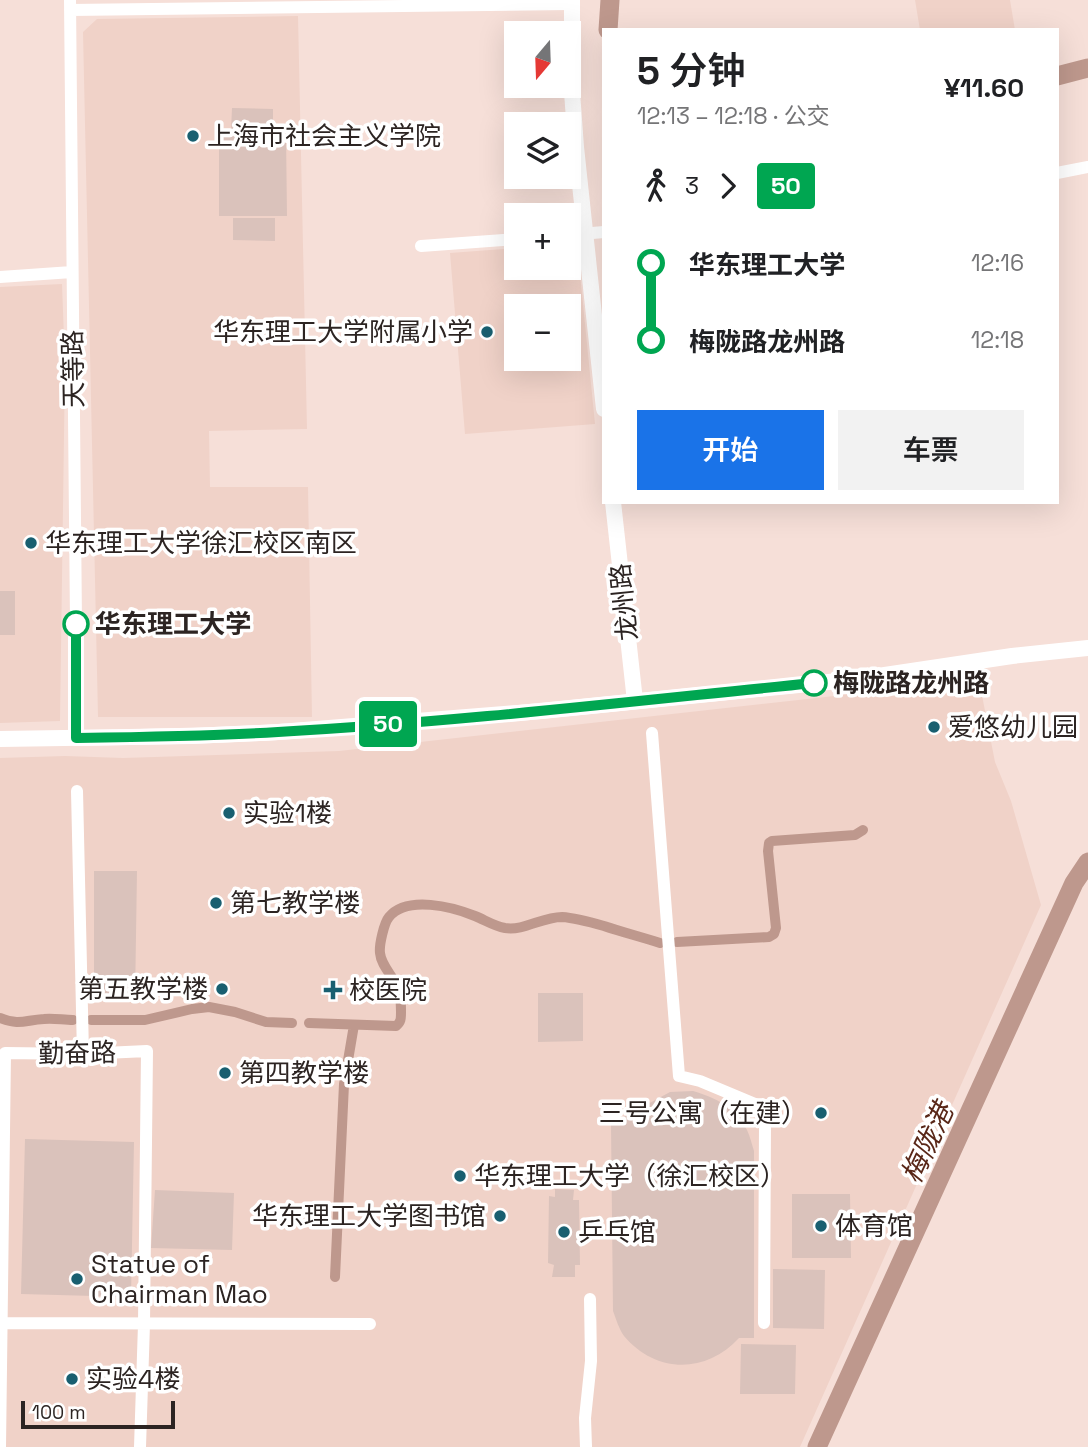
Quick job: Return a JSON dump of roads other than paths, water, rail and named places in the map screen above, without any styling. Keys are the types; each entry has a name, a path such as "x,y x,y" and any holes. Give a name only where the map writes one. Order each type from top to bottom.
{"street":[{"path":"70,5 572,2 571,65 576,203"},
{"name":"天等路","path":"70,5 76,738"},
{"path":"1059,173 1088,167"},
{"path":"581,234 602,232"},
{"path":"421,246 504,240"},
{"path":"581,260 602,396"},
{"path":"0,277 72,272"},
{"name":"龙州路","path":"613,504 635,701"},
{"path":"0,738 192,736 542,711 858,679 1012,656 1088,648"},
{"path":"652,733 679,1076 755,1104 765,1124 764,1323"},
{"path":"77,791 83,1054"},
{"name":"勤奋路","path":"0,1447 5,1053 147,1052 140,1447"},
{"path":"586,1447 585,1418 591,1361 590,1299"},
{"path":"1,1323 370,1324"}],"waterway":[{"path":"608,28 610,0"},
{"path":"1059,75 1088,68"},
{"path":"677,942 769,937 774,934 776,928 769,843 855,835 863,830"},
{"name":"梅陇港","path":"817,1447 1074,883 1088,862"},
{"path":"309,1023 396,1026 399,1023 399,992 382,962 380,949 387,920 397,910 407,906 443,907 505,928 519,928 555,918 572,918 660,943"},
{"path":"91,1020 145,1020 209,1007 266,1022 292,1023"},
{"path":"0,1018 18,1022 73,1020"},
{"path":"335,1277 344,1084 354,1025"}],"place":[{"name":"上海市社会主义学院","path":"193,136"},
{"name":"华东理工大学附属小学","path":"487,332"},
{"name":"华东理工大学徐汇校区南区","path":"31,543"},
{"name":"华东理工大学","path":"76,624"},
{"name":"梅陇路龙州路","path":"814,683"},
{"name":"爱悠幼儿园","path":"934,727"},
{"name":"实验1楼","path":"229,813"},
{"name":"第七教学楼","path":"216,903"},
{"name":"第五教学楼","path":"222,989"},
{"name":"校医院","path":"333,990"},
{"name":"第四教学楼","path":"225,1073"},
{"name":"三号公寓（在建）","path":"821,1113"},
{"name":"华东理工大学（徐汇校区）","path":"460,1176"},
{"name":"华东理工大学图书馆","path":"500,1216"},
{"name":"体育馆","path":"821,1226"},
{"name":"乒乓馆","path":"564,1232"},
{"name":"Statue of Chairman Mao","path":"77,1279"},
{"name":"实验4楼","path":"72,1379"}]}
